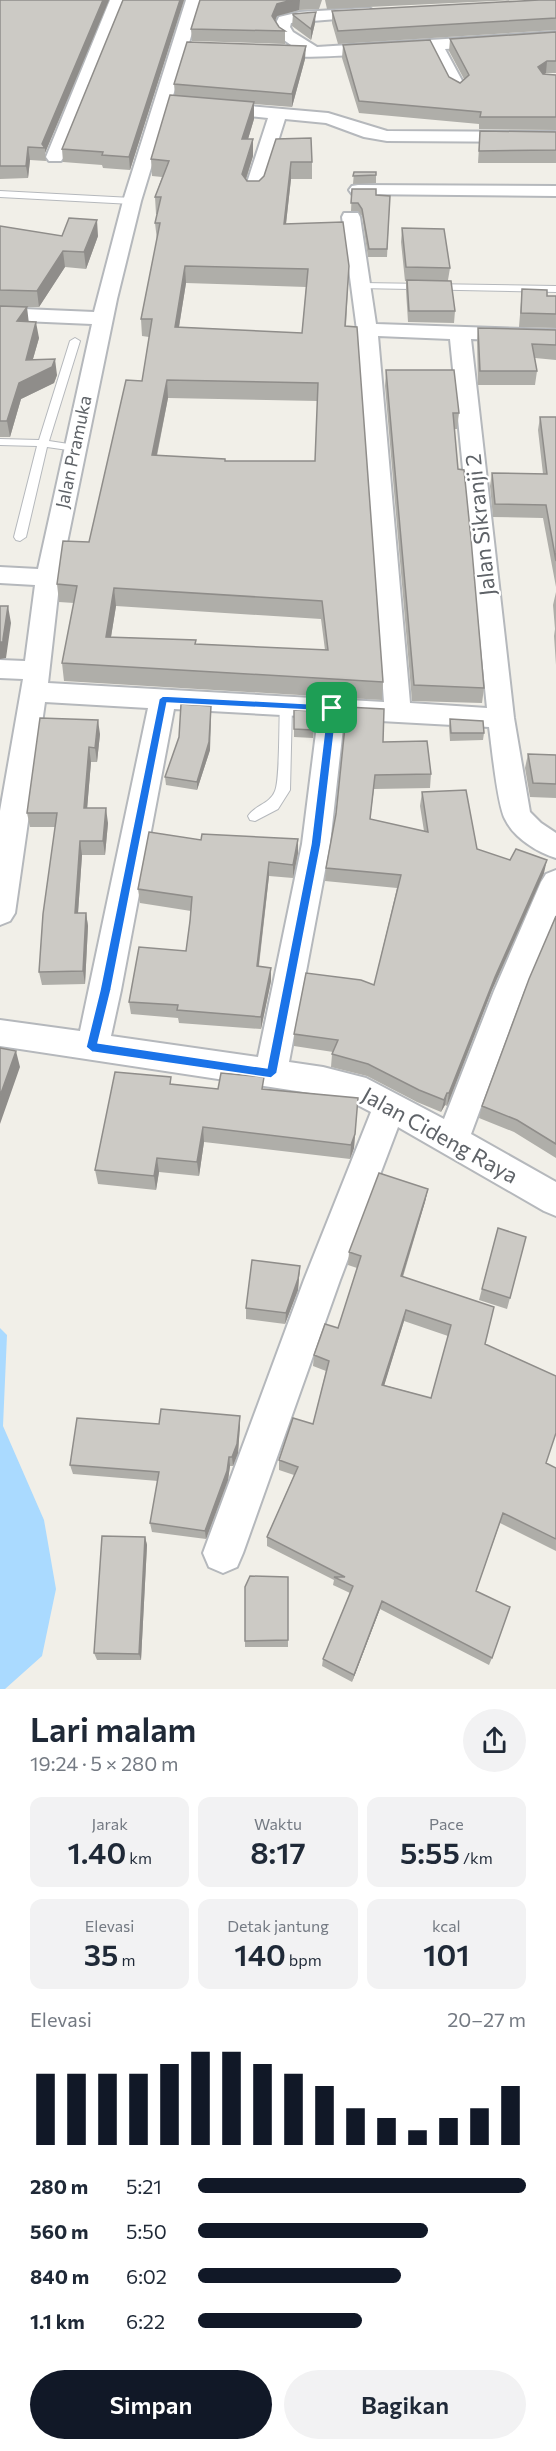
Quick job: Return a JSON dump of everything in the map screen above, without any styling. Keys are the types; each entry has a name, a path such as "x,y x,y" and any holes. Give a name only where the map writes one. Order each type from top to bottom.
{"street":[{"path":"55,157 118,0"},
{"name":"Jalan Pramuka","path":"0,914 6,816 36,681 48,577 75,448 103,318 132,201 160,103 194,0"},
{"path":"316,52 287,34 282,27 285,20 300,16 381,12"},
{"path":"257,50 316,52 556,36"},
{"path":"435,44 458,88"},
{"path":"179,47 201,48"},
{"path":"160,103 328,118 370,133 387,136 556,137"},
{"path":"253,192 278,114"},
{"path":"358,190 556,191"},
{"path":"351,217 367,330 398,712"},
{"path":"0,314 103,318"},
{"path":"367,330 556,336"},
{"name":"Jalan Sikranji 2","path":"460,332 501,718 518,816 531,831 556,847"},
{"path":"0,575 48,577"},
{"path":"0,669 36,681 163,699 501,718"},
{"path":"92,1047 106,990 163,699"},
{"path":"271,1073 316,844 332,708"},
{"path":"452,1140 509,991 556,882"},
{"name":"Jalan Cideng Raya","path":"0,1033 271,1073 355,1088 390,1105 556,1200"},
{"path":"223,1553 322,1280 390,1105"}],"lane":[{"path":"0,194 132,201"},
{"path":"362,286 556,289"},
{"path":"20,537 43,443 75,341"},
{"path":"0,442 43,443 75,448"},
{"path":"255,816 273,805 284,790 286,706"}],"water":[{"path":"0,1328 7,1335 3,1426 44,1520 56,1589 42,1656 5,1689 0,1689"}],"building":[{"path":"0,0 103,0 42,144 45,148 28,147 26,166 0,166"},
{"path":"123,0 180,0 129,157 102,155 103,152 62,149"},
{"path":"200,0 292,0 277,4 272,16 279,27 285,31 191,29"},
{"path":"556,0 556,18 338,31 332,11"},
{"path":"316,12 311,29 293,15 293,14"},
{"path":"556,32 556,61 547,61 538,67 543,74 556,75 556,117 480,117 481,112 359,101 343,45 430,40 449,77 460,83 469,75 450,39"},
{"path":"187,42 306,46 292,94 174,84"},
{"path":"170,95 254,102 242,139 253,139 242,174 247,181 259,181 264,176 276,139 311,138 312,162 291,162 284,224 343,222 349,266 345,326 357,327 383,682 62,663 77,586 57,584 63,541 89,542 126,380 142,381 152,319 141,319 160,223 155,223 161,197 155,197 169,161 151,159","holes":["185,266 308,269 302,333 175,327","167,380 318,383 315,461 225,461 225,459 152,455","114,588 322,601 328,650 195,644 196,640 106,637"]},
{"path":"480,131 556,132 556,150 479,151"},
{"path":"354,172 376,172 376,175 353,176"},
{"path":"352,189 376,189 376,195 390,196 387,249 369,249 362,209 358,203 351,203"},
{"path":"69,218 97,220 84,252 63,251 37,291 0,290 0,226 62,236"},
{"path":"402,228 444,229 450,268 406,267"},
{"path":"407,280 451,281 455,311 409,311"},
{"path":"522,289 547,290 547,296 556,296 556,314 521,313"},
{"path":"0,306 27,307 17,321 36,322 26,360 55,359 52,367 19,383 7,421 0,421"},
{"path":"478,328 556,330 556,345 532,344 537,371 480,371"},
{"path":"386,370 454,370 459,413 453,413 458,469 464,470 484,688 414,685"},
{"path":"540,417 556,417 556,561 546,505 495,504 492,473 547,474"},
{"path":"0,606 8,606 3,642 0,642"},
{"path":"181,704 211,706 209,742 197,782 165,777 179,737"},
{"path":"347,707 384,709 383,742 427,741 431,774 375,775 370,819 428,832 422,792 466,790 477,849 510,860 516,849 547,860 495,977 449,1093 444,1100 368,1064 332,1054 338,1040 294,1034 306,973 361,980 374,985 401,875 326,868 336,814"},
{"path":"294,710 316,711 313,730 294,729"},
{"path":"40,718 98,720 95,748 89,747 84,808 106,808 103,841 80,841 75,913 86,913 83,971 39,972 43,914 57,813 27,813"},
{"path":"450,719 483,721 484,733 451,733"},
{"path":"528,754 556,755 556,784 533,783"},
{"path":"149,832 201,840 202,834 298,839 293,865 269,862 257,966 271,968 261,1017 177,1010 178,1005 129,1002 139,947 186,951 190,921 192,897 138,889"},
{"path":"556,916 556,1144 517,1120 482,1106 529,979"},
{"path":"0,1048 16,1051 0,1096"},
{"path":"115,1072 171,1077 170,1084 218,1089 221,1073 264,1077 262,1089 358,1098 355,1134 351,1145 203,1127 197,1162 157,1158 154,1176 95,1170"},
{"path":"379,1173 428,1189 401,1276 494,1307 485,1344 556,1376 556,1433 546,1463 556,1468 556,1539 503,1513 476,1591 510,1607 492,1658 382,1601 354,1675 323,1659 353,1586 334,1577 345,1577 267,1537 298,1467 279,1460 293,1418 313,1424 329,1361 314,1355 325,1324 338,1328 361,1256 349,1252","holes":["406,1310 451,1325 431,1398 382,1385"]},
{"path":"498,1228 526,1237 510,1298 482,1289"},
{"path":"252,1260 300,1266 286,1313 246,1308"},
{"path":"161,1409 240,1416 237,1444 232,1457 229,1457 227,1471 205,1531 150,1523 159,1472 70,1465 77,1418 159,1424"},
{"path":"102,1536 145,1537 139,1654 94,1653"},
{"path":"250,1576 288,1577 288,1640 245,1641 245,1587"}],"route":[{"path":"163,699 332,708 316,844 271,1073 92,1047 106,990 163,699"}]}
